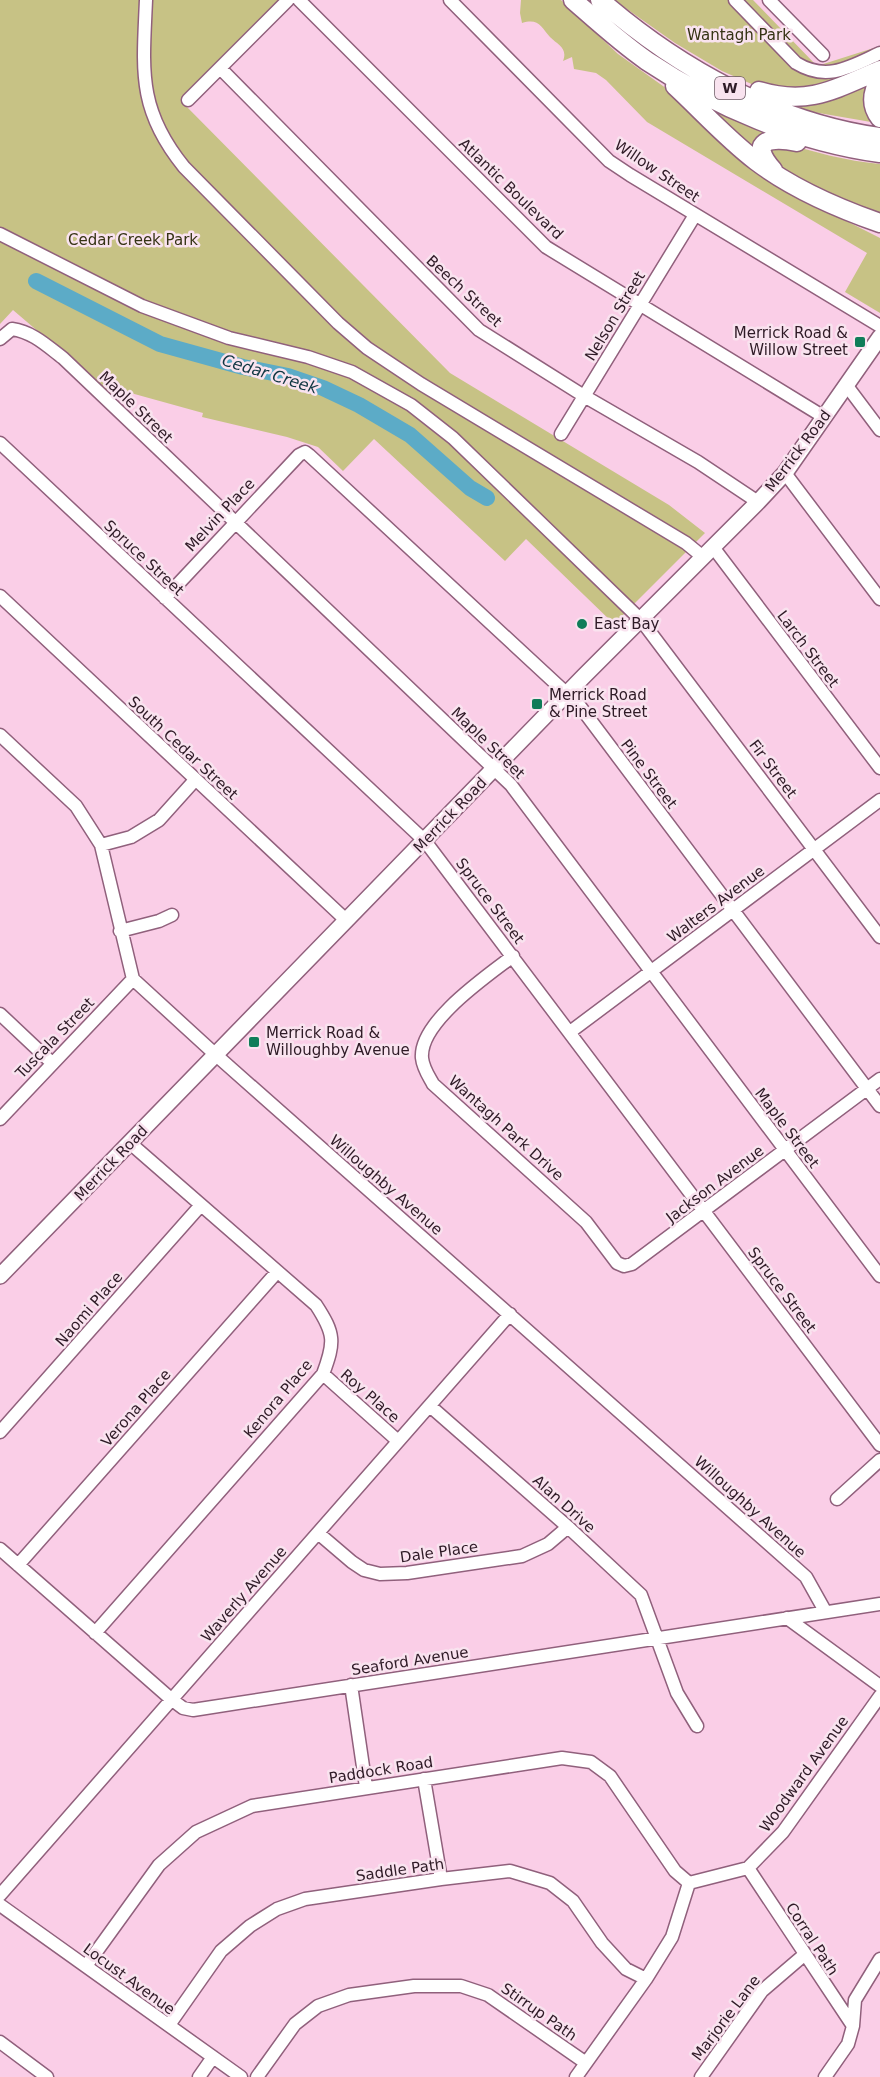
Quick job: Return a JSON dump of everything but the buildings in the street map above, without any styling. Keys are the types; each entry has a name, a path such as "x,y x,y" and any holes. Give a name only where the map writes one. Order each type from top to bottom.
{"highway":[{"name":"W","path":"573,0 647,61 721,103 777,127 823,141 880,153"},
{"name":"W","path":"600,0 656,45 737,92 783,111 828,125 880,136"},
{"path":"656,45 755,90 774,96 795,98 815,96 836,90 880,70"},
{"path":"647,61 742,149 778,176 880,228"},
{"path":"880,79 873,90 873,103 880,118"},
{"path":"778,176 766,162 761,150 768,140 779,138 880,153"},
{"path":"856,214 880,223"}],"main road":[{"name":"Merrick Road","path":"0,1276 758,502 785,473 880,337"}],"street":[{"name":"Larch Street","path":"146,0 143,66 146,93 150,110 162,138 184,167 338,323 389,365 687,543 708,552 880,768"},
{"path":"188,100 288,0"},
{"name":"Atlantic Boulevard","path":"299,0 546,247 824,417"},
{"name":"Willow Street","path":"450,0 609,160 695,215 880,326"},
{"path":"735,0 796,63 808,70 821,73 837,71 880,53"},
{"path":"769,0 823,55"},
{"name":"Beech Street","path":"220,68 479,330 584,396 698,462 758,502"},
{"name":"Nelson Street","path":"561,434 695,215"},
{"name":"Fir Street","path":"0,234 142,306 229,338 317,360 352,372 394,394 428,416 641,620 880,937"},
{"name":"Maple Street","path":"0,339 12,329 21,330 36,337 63,358 511,785 880,1276"},
{"path":"847,386 880,430"},
{"name":"Spruce Street","path":"0,443 425,841 880,1445"},
{"name":"Pine Street","path":"299,455 305,452 309,455 582,709 880,1106"},
{"name":"Melvin Place","path":"165,598 299,455"},
{"path":"785,473 880,599"},
{"name":"South Cedar Street","path":"0,596 347,921"},
{"path":"0,735 76,806 101,845 133,979"},
{"path":"101,845 131,837 159,820 195,780"},
{"name":"Walters Avenue","path":"570,1032 880,800"},
{"path":"120,931 159,921 172,915"},
{"name":"Wantagh Park Drive","path":"513,956 470,988 429,1030 422,1056 425,1070 433,1084 586,1222 617,1263 624,1266"},
{"name":"Willoughby Avenue","path":"133,979 806,1576 825,1611"},
{"name":"Tuscala Street","path":"0,1119 133,979"},
{"path":"0,1014 52,1063"},
{"name":"Jackson Avenue","path":"624,1266 632,1264 880,1079"},
{"name":"Kenora Place","path":"95,1633 323,1374 332,1351 332,1338 328,1324 316,1305 130,1143"},
{"name":"Naomi Place","path":"0,1432 201,1205"},
{"name":"Verona Place","path":"18,1565 277,1272"},
{"name":"Waverly Avenue","path":"0,1894 510,1314"},
{"name":"Roy Place","path":"323,1374 398,1441"},
{"name":"Alan Drive","path":"430,1406 568,1527 641,1595 677,1693 698,1726"},
{"path":"837,1499 880,1460"},
{"name":"Dale Place","path":"318,1533 364,1570 380,1574 407,1573 522,1556 548,1544 568,1527"},
{"name":"Seaford Avenue","path":"0,1549 171,1699 193,1710 880,1604"},
{"path":"788,1618 880,1686"},
{"path":"351,1685 366,1787"},
{"name":"Woodward Avenue","path":"748,1868 783,1832 880,1696"},
{"name":"Paddock Road","path":"86,1966 159,1865 196,1832 252,1806 562,1758 591,1762 610,1776 675,1871 689,1883"},
{"path":"424,1779 441,1879"},
{"path":"576,2077 646,1979 672,1936 689,1883 748,1868"},
{"name":"Corral Path","path":"748,1868 853,2026"},
{"name":"Saddle Path","path":"169,2025 221,1951 250,1926 277,1909 305,1899 510,1871 550,1883 573,1902 602,1943 626,1968 646,1979"},
{"name":"Locust Avenue","path":"0,1905 241,2077"},
{"name":"Marjorie Lane","path":"700,2077 762,1991 804,1955"},
{"path":"825,2077 848,2044 853,2026 855,2000 880,1959"},
{"name":"Stirrup Path","path":"257,2077 295,2024 318,2006 350,1995 414,1986 461,1986 488,1995 586,2063"},
{"path":"0,2058 4,2045 47,2077"},
{"path":"199,2077 213,2057"}],"green space":[{"name":"Cedar Creek Park","path":"0,0 284,0 184,104 450,373 669,505 705,533 614,624 526,539 505,561 374,439 343,471 318,447 287,437 202,417 203,413 120,390 116,398 13,310 0,324"},
{"path":"521,0 561,0 618,54 677,96 799,197 880,238 880,313 845,292 867,253 647,122 606,80 596,73 574,69 572,57 563,61 563,50 539,24 522,23"},
{"name":"Wantagh Park","path":"614,0 753,0 817,66 880,46 880,64 836,84 770,92 722,71 675,43"},
{"path":"876,76 871,122 813,112 777,100"},
{"path":"713,110 765,130 752,152 740,141"},
{"path":"781,142 830,156 880,164 880,217 813,188 772,164 769,145"}],"waterway":[{"name":"Cedar Creek","path":"36,281 160,344 243,367 288,376 323,388 359,405 410,435 470,488 487,498"}],"place":[{"name":"Merrick Road & Willow Street","path":"860,342"},
{"name":"East Bay","path":"582,624"},
{"name":"Merrick Road & Pine Street","path":"537,704"},
{"name":"Merrick Road & Willoughby Avenue","path":"254,1042"}]}
